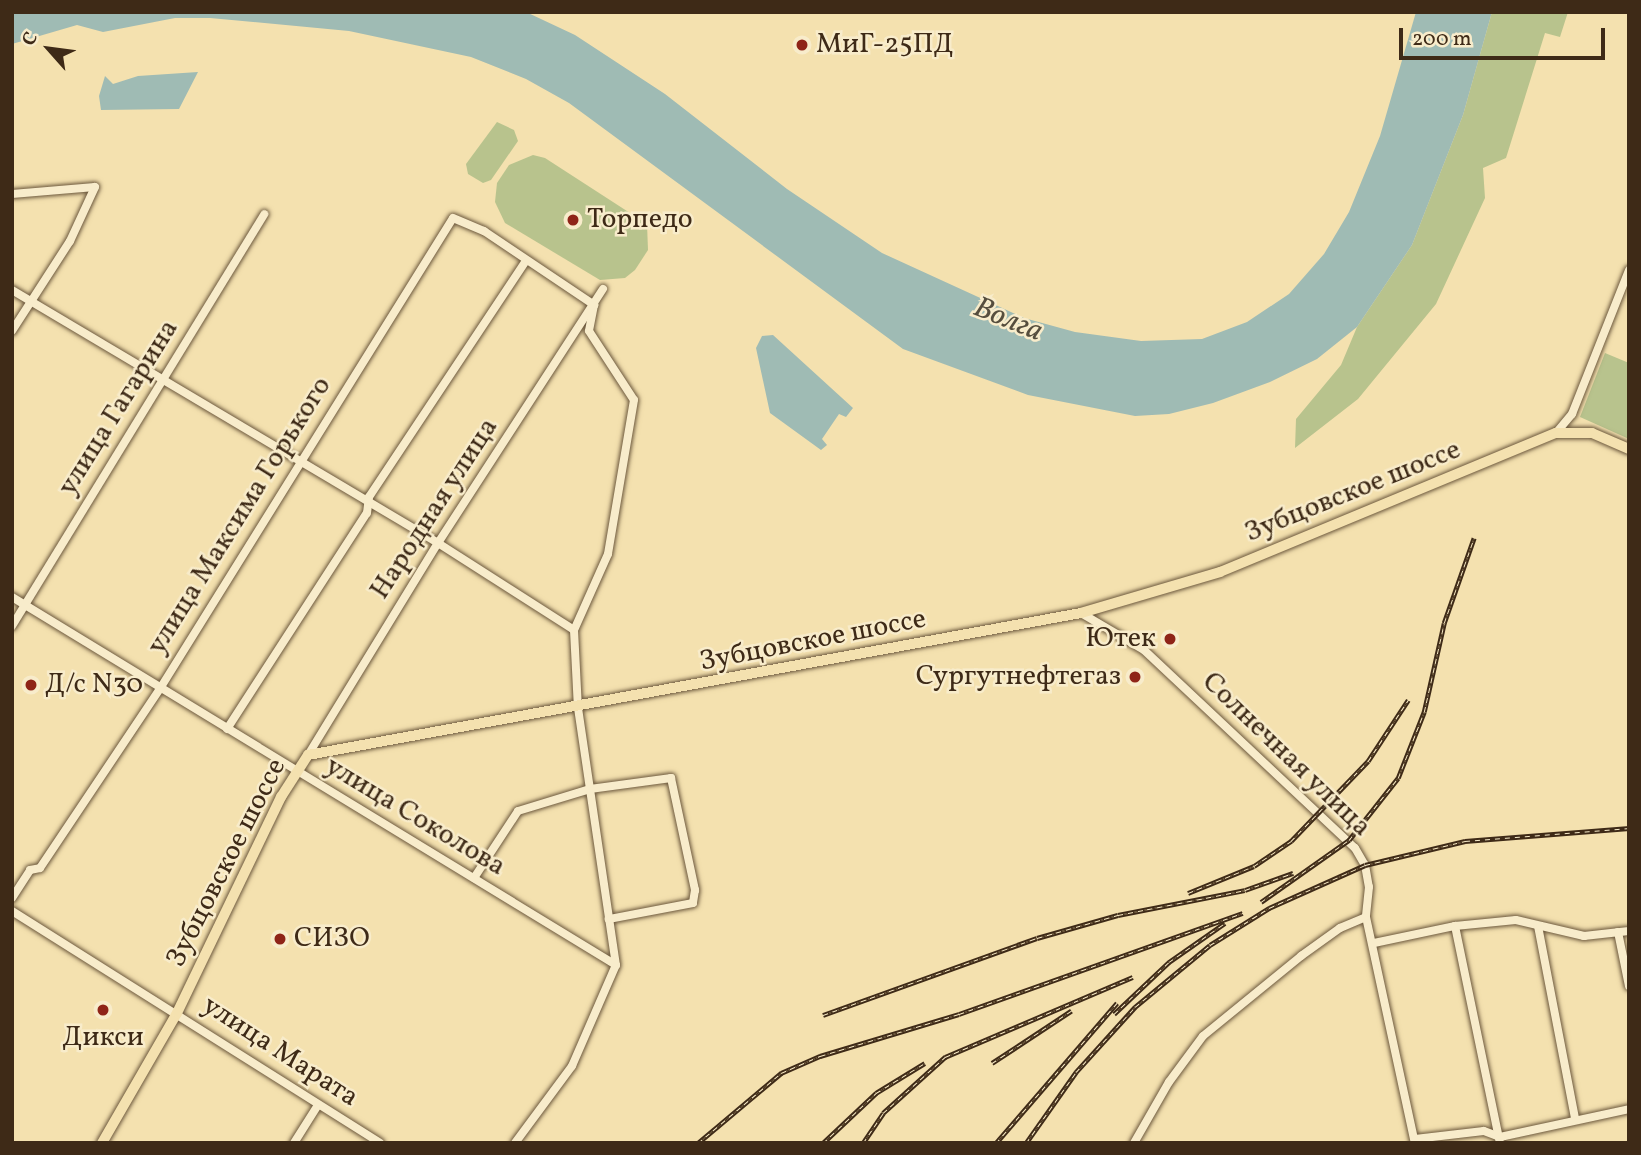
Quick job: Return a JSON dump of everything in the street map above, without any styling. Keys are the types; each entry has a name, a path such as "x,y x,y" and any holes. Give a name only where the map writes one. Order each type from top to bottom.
{"main road":[{"path":"1556,433 1592,433 1629,449"},
{"name":"Зубцовское шоссе","path":"102,1143 177,1013 257,845 308,755 578,708 1081,613 1220,572 1556,433"}],"street":[{"path":"12,194 95,187 70,241 12,331"},
{"name":"улица Гагарина","path":"12,625 264,214"},
{"name":"улица Максима Горького","path":"12,898 30,870 40,868 161,687 453,218 484,231 526,261"},
{"path":"227,729 367,513 368,501 526,261 594,305 589,331 634,400 608,554 574,630 578,708 616,965 572,1066 515,1143"},
{"path":"1556,433 1572,414 1629,270"},
{"name":"Народная улица","path":"308,755 438,543 603,289"},
{"path":"12,290 438,543 574,630"},
{"name":"улица Соколова","path":"12,597 161,687 296,774 616,965"},
{"name":"Солнечная улица","path":"1081,613 1144,650 1349,840 1365,865 1369,887 1366,917 1374,943 1415,1141"},
{"path":"474,878 518,811 590,789 671,778 695,890 693,903 609,919"},
{"name":"улица Марата","path":"12,911 380,1143"},
{"path":"1134,1143 1179,1066 1212,1027 1340,928 1366,917"},
{"path":"1374,943 1455,926 1516,920 1584,936 1629,931"},
{"path":"1455,926 1500,1140"},
{"path":"1538,926 1574,1119"},
{"path":"1618,932 1629,986"},
{"path":"294,1143 318,1105"},
{"path":"1415,1141 1484,1131 1500,1140 1574,1119 1629,1109"}],"green space":[{"path":"1492,12 1568,12 1560,37 1545,33 1506,158 1483,168 1485,198 1436,304 1358,399 1295,448 1296,419 1341,365 1357,327 1412,245 1463,115"},
{"path":"497,122 514,130 518,141 491,180 483,183 468,174 466,164"},
{"name":"Торпедо","path":"533,155 545,158 647,224 648,250 635,270 625,278 600,280 505,223 495,202 497,183 509,165"},
{"path":"1605,353 1629,363 1629,439 1580,417"}],"water":[{"name":"Волга","path":"12,12 526,12 575,35 665,94 787,189 882,253 1024,318 1075,332 1141,341 1202,339 1247,322 1289,294 1324,254 1349,212 1380,136 1416,12 1492,12 1463,115 1412,245 1357,327 1317,359 1270,382 1213,403 1169,414 1135,416 1028,395 903,349 569,103 526,79 471,57 349,31 210,18 175,18 103,32 77,25 12,44"},
{"path":"198,72 179,109 101,110 99,96 105,76 113,84 138,76"},
{"path":"773,335 853,408 846,417 839,414 822,439 827,445 821,450 770,413 756,348 762,336"}],"railway":[{"path":"1261,902 1349,840 1398,778 1424,712 1444,623 1474,538"},
{"path":"1188,893 1254,866 1291,841 1368,761 1408,700"},
{"path":"1026,1143 1076,1072 1135,1007 1210,945 1269,908 1365,865 1465,841 1629,828"},
{"path":"823,1015 1037,938 1118,915 1245,890 1293,873"},
{"path":"698,1143 781,1073 820,1056 959,1014 1243,913"},
{"path":"1114,1014 1169,962 1225,923"},
{"path":"863,1143 883,1113 945,1057 1133,977"},
{"path":"996,1143 1117,1003"},
{"path":"992,1063 1071,1011"},
{"path":"823,1143 876,1093 925,1063"}],"place":[{"name":"МиГ-25ПД","path":"802,45"},
{"name":"Торпедо","path":"573,220"},
{"name":"Ютек","path":"1170,639"},
{"name":"Сургутнефтегаз","path":"1135,677"},
{"name":"Д/с N30","path":"31,685"},
{"name":"СИЗО","path":"280,939"},
{"name":"Дикси","path":"103,1010"}]}
